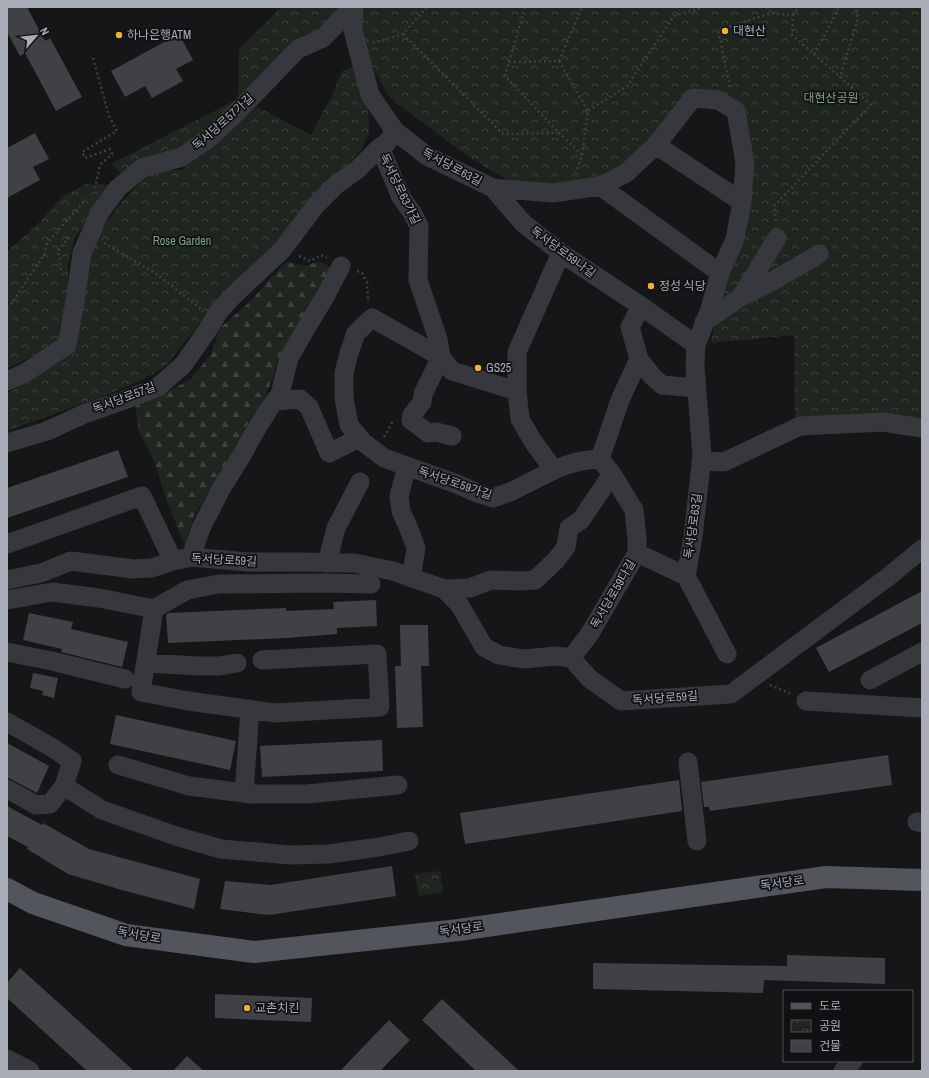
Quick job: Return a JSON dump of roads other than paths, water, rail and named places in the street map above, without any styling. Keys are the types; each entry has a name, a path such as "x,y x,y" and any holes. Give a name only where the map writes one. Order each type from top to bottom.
{"main road":[{"name":"독서당로","path":"7,889 33,903 126,935 254,952 459,930 826,877 922,880"}],"street":[{"name":"독서당로57가길","path":"7,381 25,373 67,345 82,253 100,212 118,188 142,168 182,157 212,136 298,50 323,38 345,15 350,7"},
{"name":"독서당로63길","path":"354,7 353,30 370,95 395,131 427,156 493,188 553,193 600,186 625,174 656,145 693,98 718,100 736,111 745,163 742,202 735,239 720,273 710,309 696,345 695,366 702,456 693,537 686,576 728,654"},
{"name":"독서당로57길","path":"7,443 46,431 84,414 158,387 184,364 219,311 282,250 316,205 336,185 358,169 380,147 385,145 395,131"},
{"path":"656,145 742,202"},
{"name":"독서당로63가길","path":"380,147 401,197 413,214 419,226 418,280 438,338 441,357"},
{"path":"600,186 720,273"},
{"name":"독서당로59나길","path":"493,188 523,223 561,253 641,306 696,345"},
{"path":"741,297 777,238"},
{"path":"561,253 516,352 517,391 520,419 534,444 554,470 583,460 600,459 620,400 639,360"},
{"path":"704,322 741,297 771,282 819,254"},
{"path":"7,544 142,496 182,559 254,433 280,394 289,358 326,295 341,266"},
{"path":"641,306 630,327 639,360 652,376 662,385 697,388"},
{"name":"독서당로59가길","path":"441,357 372,318 356,333 344,373 344,398 349,425 362,442 384,458 493,498 510,492 554,470"},
{"path":"452,436 436,432 428,433 411,420 412,414 422,402 423,394 441,357 452,371 517,391"},
{"path":"275,401 300,399 308,407 329,453 359,438"},
{"path":"701,461 724,462 800,426 883,422 922,428"},
{"name":"독서당로59다길","path":"571,658 589,635 637,553 634,510 612,474 600,459"},
{"path":"407,466 399,496 401,511 416,548 411,578"},
{"path":"444,589 470,588 491,580 534,580 556,560 566,547 569,528 580,520 612,474"},
{"path":"326,562 336,528 360,482"},
{"name":"독서당로59길","path":"7,580 41,573 71,561 133,569 152,568 182,559 247,562 354,563 394,571 444,589 459,604 484,647 499,655 523,660 556,656 571,658 590,679 621,701 731,694 888,577 922,549"},
{"path":"637,553 686,576"},
{"path":"7,600 52,592 99,598 154,610 187,590 219,584 371,584"},
{"path":"154,610 141,692 188,701 276,713 380,708 377,654 262,660"},
{"path":"7,652 52,661 125,680"},
{"path":"870,680 922,652"},
{"path":"146,663 199,666 219,666 238,663"},
{"path":"806,702 922,708"},
{"path":"244,793 250,709"},
{"path":"7,722 51,746 72,761 64,786 50,804 36,805 7,789"},
{"path":"688,762 697,841"},
{"path":"118,766 189,786 252,794 307,794 398,785"},
{"path":"64,786 102,810 179,837 221,849 289,855 329,854 409,841"},
{"path":"7,1059 30,1071"},
{"path":"843,1071 852,1062"}],"place":[{"name":"대현산","path":"725,31"},
{"name":"하나은행ATM","path":"119,35"},
{"name":"정성 식당","path":"651,286"},
{"name":"GS25","path":"478,368"},
{"name":"교촌치킨","path":"247,1008"}],"park label":[{"name":"대현산공원","path":"831,98"},
{"name":"Rose Garden","path":"182,241"}]}
